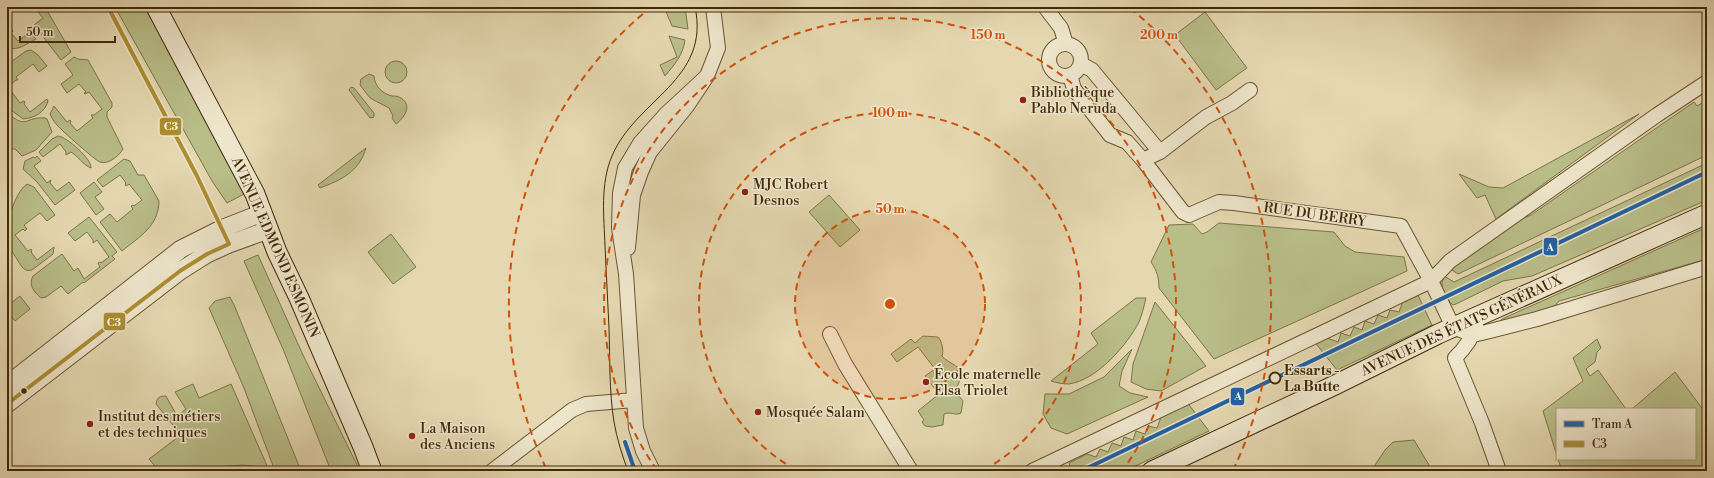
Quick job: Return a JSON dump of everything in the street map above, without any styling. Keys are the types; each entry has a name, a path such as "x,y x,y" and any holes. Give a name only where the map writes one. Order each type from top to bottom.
{"main road":[{"name":"AVENUE EDMOND ESMONIN","path":"156,7 255,194 265,221 336,383 372,471"},
{"name":"AVENUE DES ÉTATS GÉNÉRAUX","path":"1152,471 1481,315 1707,214"}],"street":[{"path":"653,471 636,428 626,274 619,228 620,193 625,168 640,143 666,114 707,76 718,48 713,7"},
{"path":"1045,7 1061,28 1066,44"},
{"path":"1060,44 1066,44 1078,50 1081,64 1075,72 1070,75 1060,75 1052,69 1049,60 1052,50 1060,44"},
{"path":"1081,64 1092,70 1160,152"},
{"name":"RUE DU BERRY","path":"1070,75 1074,89 1110,135 1127,142 1144,160 1183,212 1189,215 1219,202 1401,226 1431,281 1453,328"},
{"path":"1032,471 1431,281 1450,261 1657,114 1707,82"},
{"path":"1144,160 1160,152 1206,117 1232,103 1250,90"},
{"path":"7,385 181,249 221,229 265,221"},
{"path":"7,404 180,271 207,254 229,244 265,221"},
{"path":"1453,328 1473,335 1537,319 1707,267"},
{"path":"1481,315 1473,335 1464,349 1455,358 1482,424 1498,471"},
{"path":"830,334 845,364 911,471"},
{"path":"492,471 572,410 586,404 634,400"}],"green space":[{"path":"34,7 45,7 71,52 61,60 34,25 43,18"},
{"path":"115,7 147,7 244,194 227,203 212,181"},
{"path":"664,7 685,7 688,29 672,26"},
{"path":"1205,12 1247,68 1216,90 1175,35"},
{"path":"7,31 13,31 11,33 18,41 30,32 36,39 18,48 14,49 7,47"},
{"path":"669,36 685,40 680,55 665,76 660,65 677,57"},
{"path":"31,50 38,55 47,66 39,72 33,64 16,77 18,80 8,87 20,103 25,102 24,104 30,112 47,99 48,101 45,108 39,114 23,119 7,107 7,65 26,51"},
{"path":"74,57 88,60 112,103 112,107 107,112 107,117 123,149 110,161 103,163 97,160 60,128 50,114 54,106 67,122 70,120 71,121 70,123 77,131 93,118 91,115 94,115 102,109 89,92 84,93 86,92 79,84 67,93 61,84 73,75 65,64"},
{"path":"396,61 404,64 407,72 404,80 396,83 388,80 385,72 388,64"},
{"path":"369,74 374,76 377,86 382,91 388,95 400,97 405,101 407,108 406,112 402,119 396,124 392,118 393,116 389,108 370,98 360,85 361,79"},
{"path":"351,87 354,88 374,113 374,117 370,118 349,90"},
{"path":"1707,100 1707,155 1458,274 1449,268 1511,223 1531,215 1694,102 1697,106"},
{"path":"7,112 14,118 23,122 38,118 45,118 47,119 52,132 36,150 22,156 15,149 7,149"},
{"path":"1639,114 1496,219 1485,195 1477,198 1459,174 1489,187 1503,188"},
{"path":"58,136 67,140 78,149 88,159 91,168 85,165 71,152 66,155 66,152 60,144 43,157 39,152 52,139"},
{"path":"366,148 359,163 354,169 335,182 320,188 318,185"},
{"path":"37,156 41,161 34,166 47,183 51,180 50,183 57,191 69,182 75,190 55,205 37,182 23,169 25,161"},
{"path":"124,159 130,161 138,175 144,175 159,201 156,217 152,224 141,236 122,251 100,222 110,214 117,222 133,209 131,206 134,206 142,200 129,184 126,186 126,183 120,175 103,187 97,180"},
{"path":"1707,163 1707,200 1532,276 1503,281 1456,304 1453,305 1445,295 1442,285 1444,276 1454,282"},
{"path":"94,182 102,192 95,197 104,209 96,215 80,193"},
{"path":"27,184 34,187 55,215 47,221 40,213 24,225 27,229 25,231 23,229 15,235 28,251 31,249 31,252 37,260 54,247 53,254 32,270 25,270 22,267 8,244 7,235 7,227 11,210 18,194"},
{"path":"829,195 860,230 840,247 809,212"},
{"path":"89,217 117,252 112,256 115,259 68,294 61,286 46,297 41,298 32,288 31,282 33,276 62,254 74,271 78,268 84,279 100,267 98,263 101,263 109,257 97,240 93,243 93,240 87,232 75,241 68,233"},
{"path":"1219,223 1334,232 1345,246 1355,252 1404,257 1407,271 1214,359 1159,288 1159,281 1155,268 1151,262 1169,225 1193,224 1202,234"},
{"path":"1707,227 1707,259 1559,301 1553,308 1502,322 1501,321 1502,319"},
{"path":"391,234 416,267 393,284 368,252"},
{"path":"258,255 303,355 360,471 331,471 283,349 244,261"},
{"path":"1416,291 1432,325 1337,370 1313,340 1322,336 1338,342 1341,333 1350,336 1354,327 1362,330 1365,321 1374,324 1378,315 1387,318 1390,310 1399,312 1405,296"},
{"path":"20,296 30,309 15,321 10,315 11,313 7,306"},
{"path":"230,297 301,471 275,471 244,388 209,308 215,301"},
{"path":"1136,298 1146,298 1139,322 1127,341 1110,360 1090,376 1080,381 1069,384 1051,381 1098,344 1091,333"},
{"path":"1155,302 1206,366 1161,391 1146,389 1131,382 1133,364"},
{"path":"923,336 938,337 941,341 943,351 942,356 962,372 958,385 954,390 963,401 961,413 944,414 943,425 932,427 925,426 922,422 924,420 918,411 939,394 925,376 935,369 918,347 897,362 891,354 911,339 915,343"},
{"path":"1597,339 1601,348 1597,352 1595,362 1586,369 1590,376 1598,370 1625,408 1556,408 1556,453 1543,411 1583,381 1573,358"},
{"path":"1132,349 1122,371 1119,386 1130,393 1148,397 1067,434 1051,428 1043,414 1045,394 1069,394 1104,377"},
{"path":"1675,372 1707,415 1707,471 1562,471 1558,460 1696,460 1696,408 1633,408"},
{"path":"193,384 199,398 231,384 268,468 243,465 187,469 184,471 159,471 149,459 181,435 156,404 157,400 160,397 166,396 177,416 186,409 175,392"},
{"path":"1186,401 1209,431 1125,471 1072,471 1069,463 1087,454 1096,457 1100,449 1108,452 1112,443 1121,446 1124,437 1133,440 1136,431 1145,434 1148,426 1157,428 1163,412"},
{"path":"1414,440 1432,470 1435,469 1436,471 1371,471 1385,450 1393,442"}],"tram line":[{"path":"628,471 617,435 611,399 604,189 608,167 623,136 637,119 668,88 682,71 692,53 697,32 695,7"},
{"name":"A","path":"1081,471 1707,172"},
{"name":"A","path":"625,442 635,471"}],"transit line":[{"name":"C3","path":"7,404 180,271 207,254 229,244 197,176 108,7"}],"place":[{"name":"Bibliothèque Pablo Neruda","path":"1023,100"},
{"name":"MJC Robert Desnos","path":"745,192"},
{"name":"Essarts - La Butte","path":"1275,378"},
{"name":"École maternelle Elsa Triolet","path":"926,382"},
{"name":"Mosquée Salam","path":"758,412"},
{"name":"Institut des métiers et des techniques","path":"90,424"},
{"name":"La Maison des Anciens","path":"412,436"}]}
